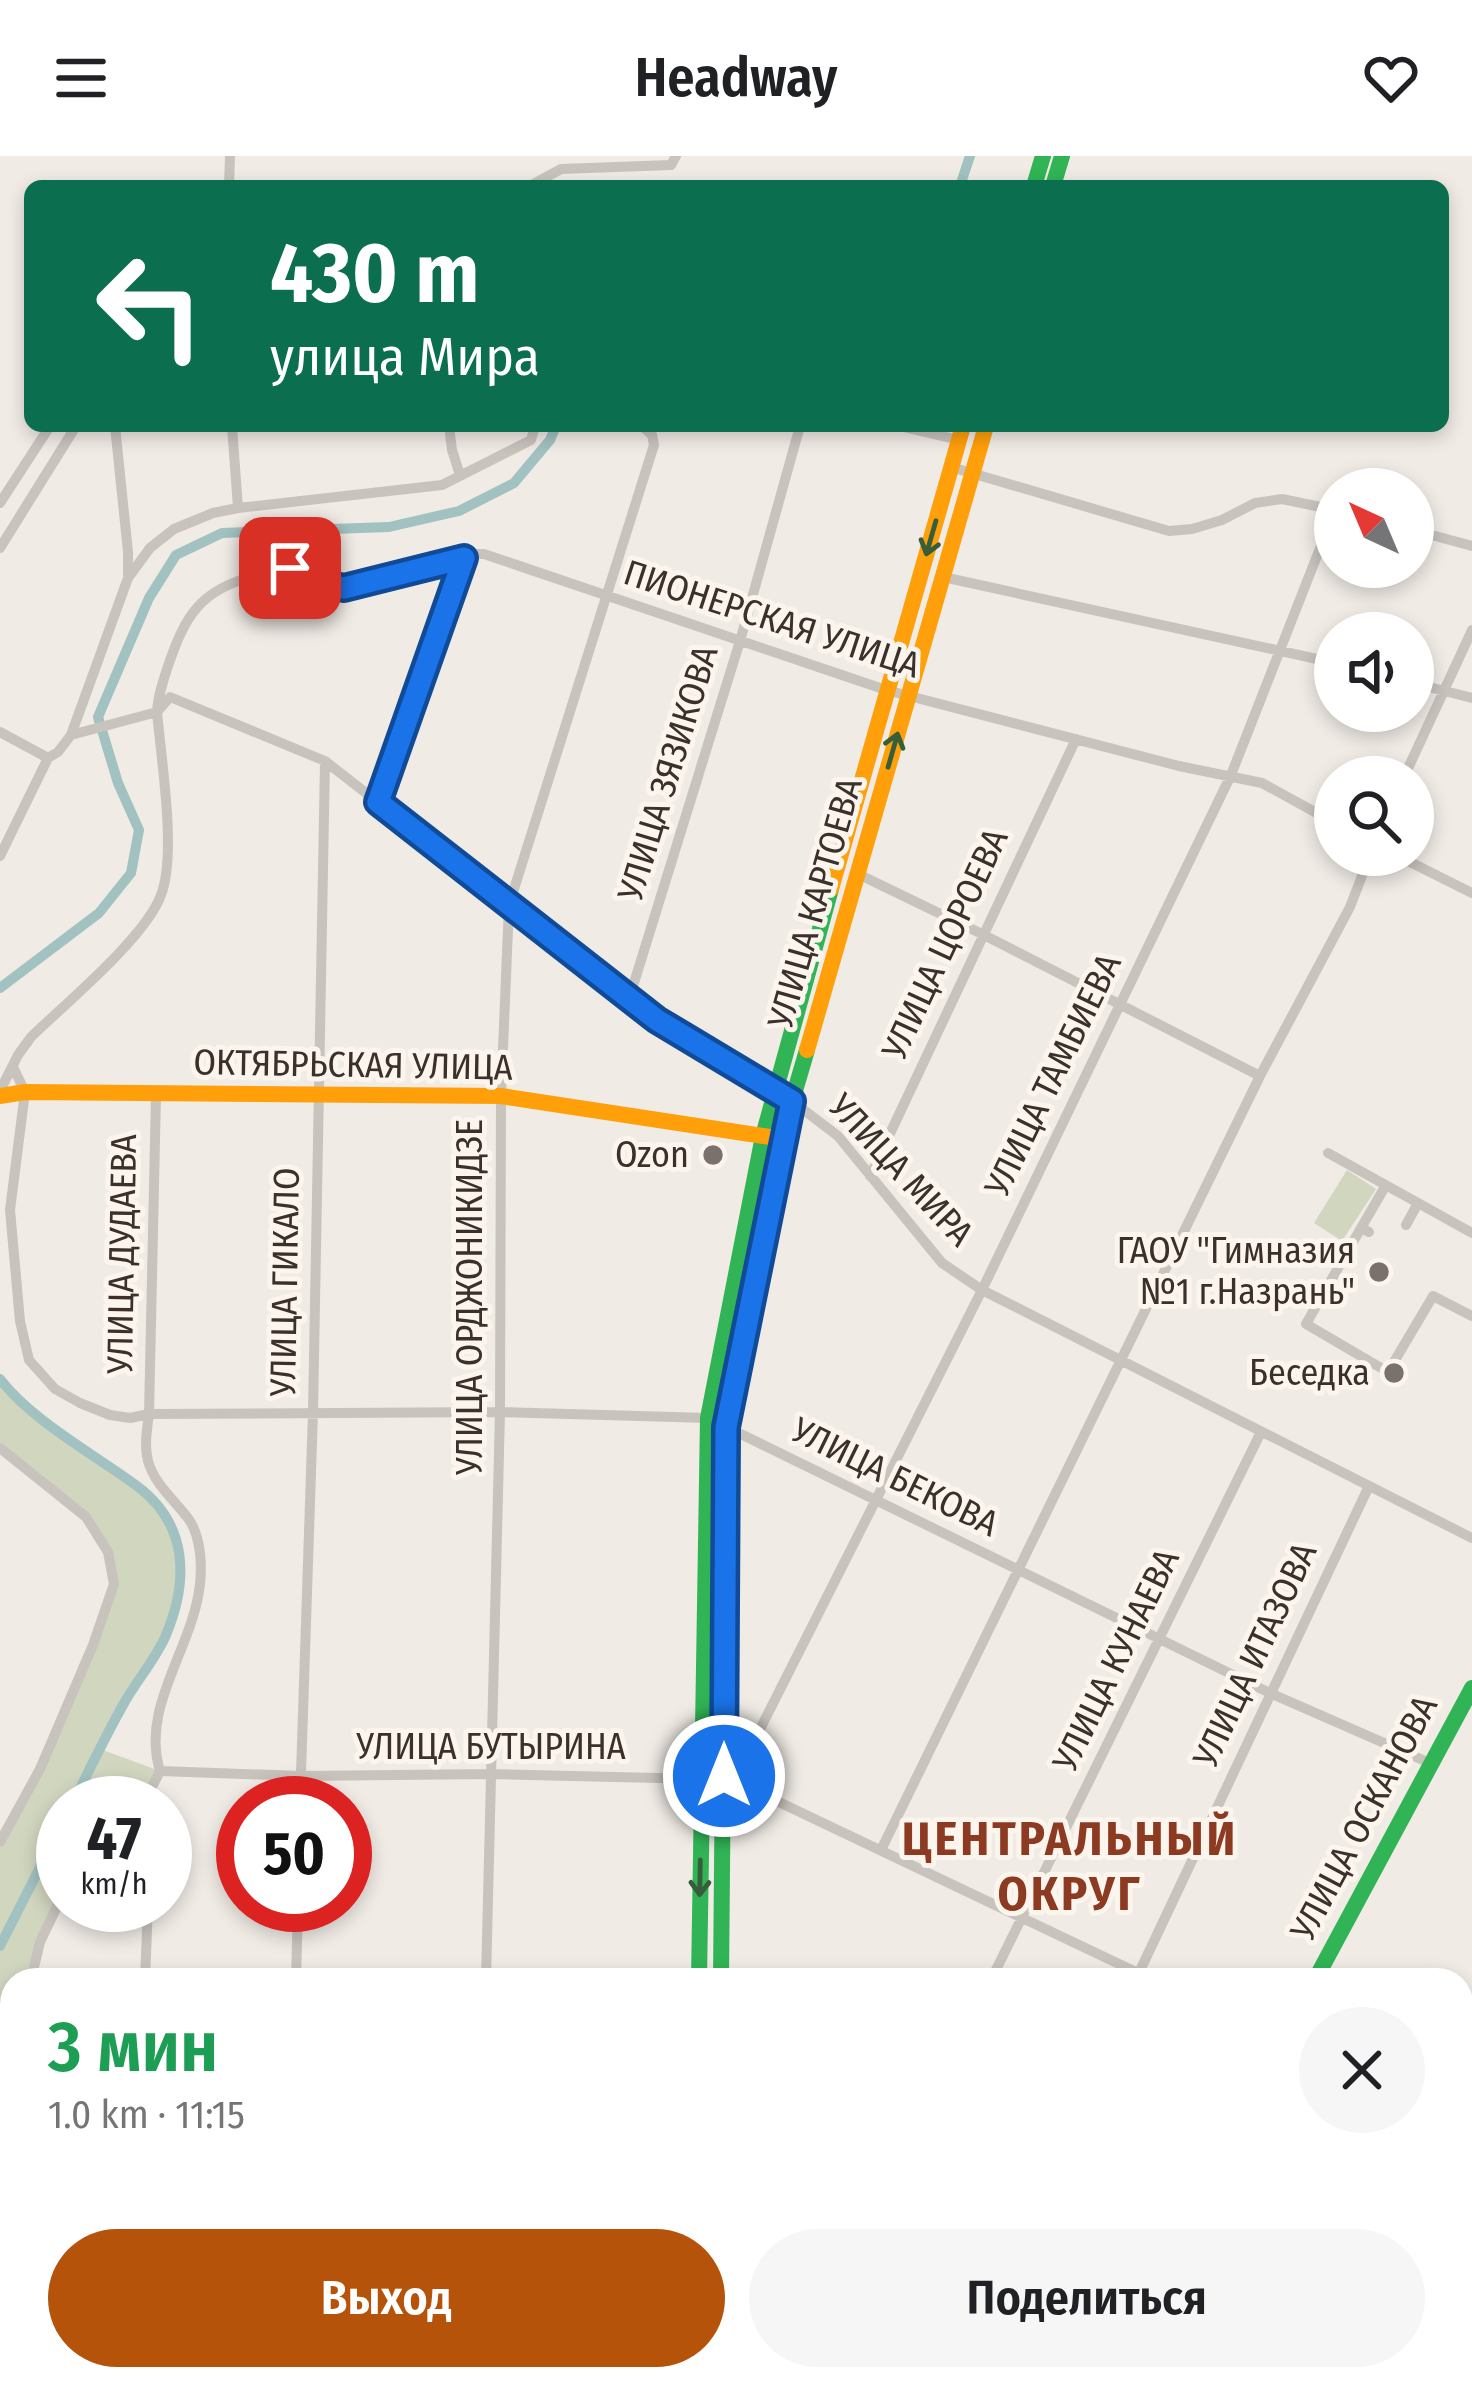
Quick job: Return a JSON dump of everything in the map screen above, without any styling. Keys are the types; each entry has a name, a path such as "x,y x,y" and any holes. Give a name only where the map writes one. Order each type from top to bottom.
{"main road":[{"name":"УЛИЦА КАРТОЕВА","path":"721,1968 726,1427 792,1101 984,432"},
{"name":"УЛИЦА КАРТОЕВА","path":"699,1968 708,1418 775,1089 961,433"},
{"name":"ОКТЯБРЬСКАЯ УЛИЦА","path":"0,1094 501,1096 784,1138"},
{"name":"УЛИЦА ОСКАНОВА","path":"1321,1968 1472,1688"}],"street":[{"path":"541,180 561,169 670,165 676,156"},
{"path":"0,502 46,432"},
{"path":"0,548 72,432"},
{"path":"116,432 128,578"},
{"path":"232,432 238,508"},
{"path":"450,432 460,475"},
{"path":"0,856 48,758 70,735 128,578 150,548 174,529 213,513 442,485 531,440 533,432"},
{"name":"УЛИЦА ОРДЖОНИКИДЗЕ","path":"486,1968 500,1412 501,1096 509,905 654,445 649,432"},
{"name":"УЛИЦА ЗЯЗИКОВА","path":"629,999 740,641 798,432"},
{"path":"951,467 1169,531 1192,530 1256,503 1282,500 1314,506"},
{"path":"1434,536 1472,546"},
{"name":"ПИОНЕРСКАЯ УЛИЦА","path":"157,712 179,633 196,607 232,582 302,569 344,588 484,554 886,690 1262,783 1314,811"},
{"path":"378,802 464,558"},
{"name":"УЛИЦА ТАМБИЕВА","path":"724,1776 750,1750 982,1290 1231,775 1314,563"},
{"path":"943,578 1314,658"},
{"path":"1413,756 1472,630"},
{"path":"1434,688 1472,698"},
{"name":"УЛИЦА МИРА","path":"70,735 157,712 170,698 325,761 657,1020 775,1089 838,1136 942,1263 982,1290 1472,1538"},
{"path":"0,1094 17,1054 137,934 161,896 168,850 157,712"},
{"path":"0,731 48,758"},
{"name":"УЛИЦА ЦОРОЕВА","path":"870,1176 1076,739"},
{"name":"УЛИЦА ГИКАЛО","path":"301,1776 325,761"},
{"path":"858,874 1260,1076"},
{"path":"1434,874 1472,893"},
{"path":"881,1850 1362,876"},
{"path":"13,1067 25,1092"},
{"name":"УЛИЦА БЕКОВА","path":"25,1092 10,1210 20,1322 29,1360 55,1389 80,1403 130,1418 313,1412 708,1418 1270,1693 1432,1764"},
{"name":"УЛИЦА ДУДАЕВА","path":"156,1096 146,1440 148,1462 158,1482 192,1524 199,1545 200,1584 156,1722 155,1754 160,1771"},
{"path":"1328,1153 1472,1233"},
{"path":"1386,1185 1365,1230 1306,1324 1388,1372 1433,1296 1472,1316"},
{"path":"1406,1225 1418,1203"},
{"name":"УЛИЦА КУНАЕВА","path":"997,1968 1261,1432"},
{"path":"0,1448 86,1517 107,1552 114,1584 40,1769 0,1843"},
{"name":"УЛИЦА ИТАЗОВА","path":"1141,1968 1369,1486"},
{"path":"158,1776 160,1771"},
{"name":"УЛИЦА БУТЫРИНА","path":"160,1771 301,1776 724,1776"},
{"path":"724,1776 1121,1968"},
{"path":"35,1968 45,1932"},
{"path":"145,1968 147,1932"},
{"path":"296,1968 297,1932"}],"green space":[{"path":"1347,1170 1376,1189 1342,1241 1314,1223"},
{"path":"0,1379 52,1425 143,1491 164,1513 177,1540 182,1575 166,1636 100,1749 160,1771 158,1776 36,1776 114,1584 107,1552 86,1518 0,1448"},
{"path":"36,1776 36,1932 49,1932 35,1968 0,1968 0,1842"}],"waterway":[{"path":"962,180 970,156"},
{"path":"0,988 99,913 131,873 139,830 118,783 98,717 149,598 176,555 222,533 389,527 459,511 514,483 553,432"},
{"path":"0,1379 46,1423 154,1501 175,1535 180,1574 166,1635 87,1776"},
{"path":"0,1946 36,1875"}],"traffic: fast":[{"path":"1036,180 1043,156"},
{"path":"1055,180 1062,156"},
{"path":"699,1968 708,1418 763,1136 831,889"},
{"path":"721,1968 726,1427 792,1101 807,1050"},
{"path":"1321,1968 1472,1688"}],"traffic: slow":[{"path":"831,889 961,432"},
{"path":"807,1050 984,432"},
{"path":"0,1096 25,1092 501,1096 770,1137"}],"place":[{"name":"Ozon","path":"713,1155"},
{"name":"ГАОУ \"Гимназия №1 г.Назрань\"","path":"1379,1272"},
{"name":"Беседка","path":"1394,1373"}],"district":[{"name":"ЦЕНТРАЛЬНЫЙ ОКРУГ","path":"1070,1866"}],"route":[{"path":"290,568 344,588 464,558 378,802 657,1020 792,1101 726,1427 724,1776"}]}
